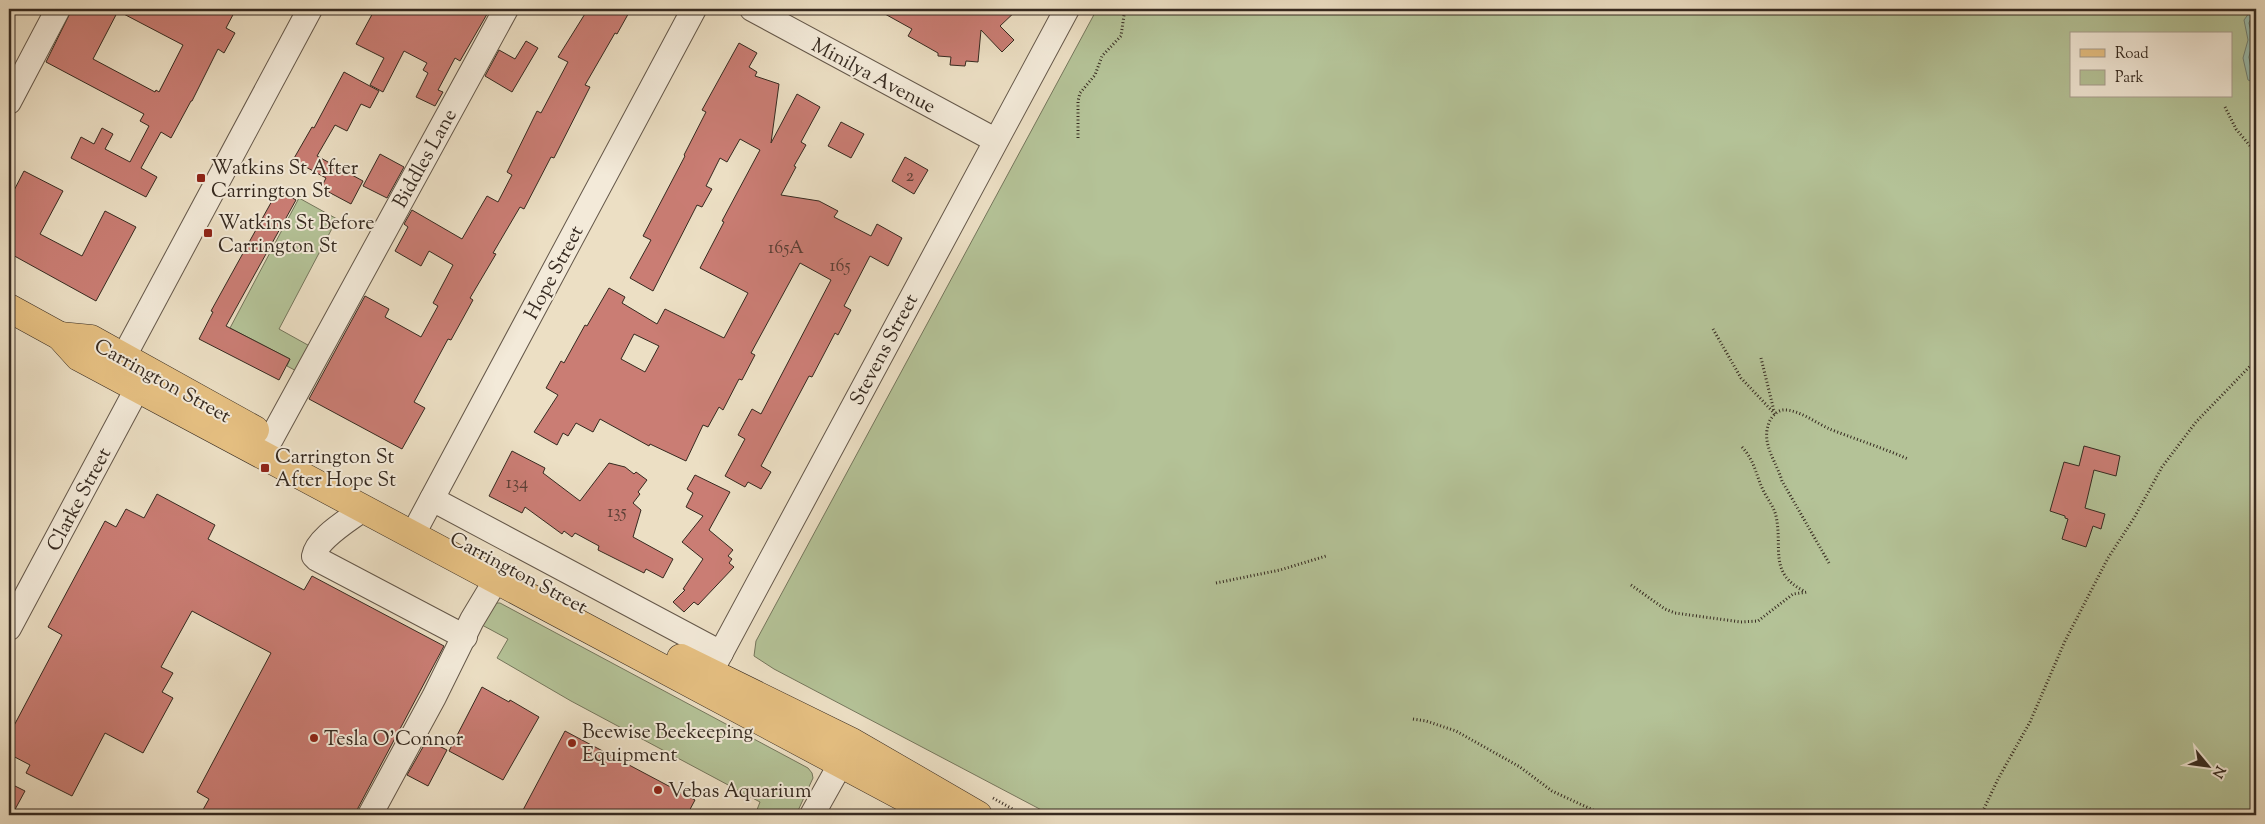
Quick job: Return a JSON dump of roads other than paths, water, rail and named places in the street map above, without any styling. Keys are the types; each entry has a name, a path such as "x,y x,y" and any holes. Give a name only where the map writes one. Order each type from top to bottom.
{"main road":[{"name":"Carrington Street","path":"9,308 60,336 79,357 131,372 271,439 710,672 846,753 937,815"},
{"name":"Carrington Street","path":"131,372 363,509 422,518 496,580 710,672"},
{"name":"Carrington Street","path":"846,753 978,815"}],"street":[{"path":"9,102 58,9"},
{"name":"Clarke Street","path":"9,628 131,372 310,9"},
{"name":"Biddles Lane","path":"271,439 506,9"},
{"name":"Hope Street","path":"422,518 694,9"},
{"name":"Minilya Avenue","path":"752,9 995,140"},
{"name":"Stevens Street","path":"710,672 1067,9"},
{"path":"363,509 320,544 314,556 317,560 465,637"},
{"path":"370,815 437,682 465,637 472,620 496,580"},
{"path":"812,815 846,753"}],"water":[{"path":"2252,9 2256,9 2256,92 2253,82 2248,80 2243,58 2248,40 2244,20"}],"place":[{"name":"Watkins St After Carrington St","path":"201,178"},
{"name":"Watkins St Before Carrington St","path":"208,233"},
{"name":"Carrington St After Hope St","path":"265,468"},
{"name":"Tesla O'Connor","path":"314,738"},
{"name":"Beewise Beekeeping Equipment","path":"572,743"},
{"name":"Vebas Aquarium","path":"658,790"}]}
